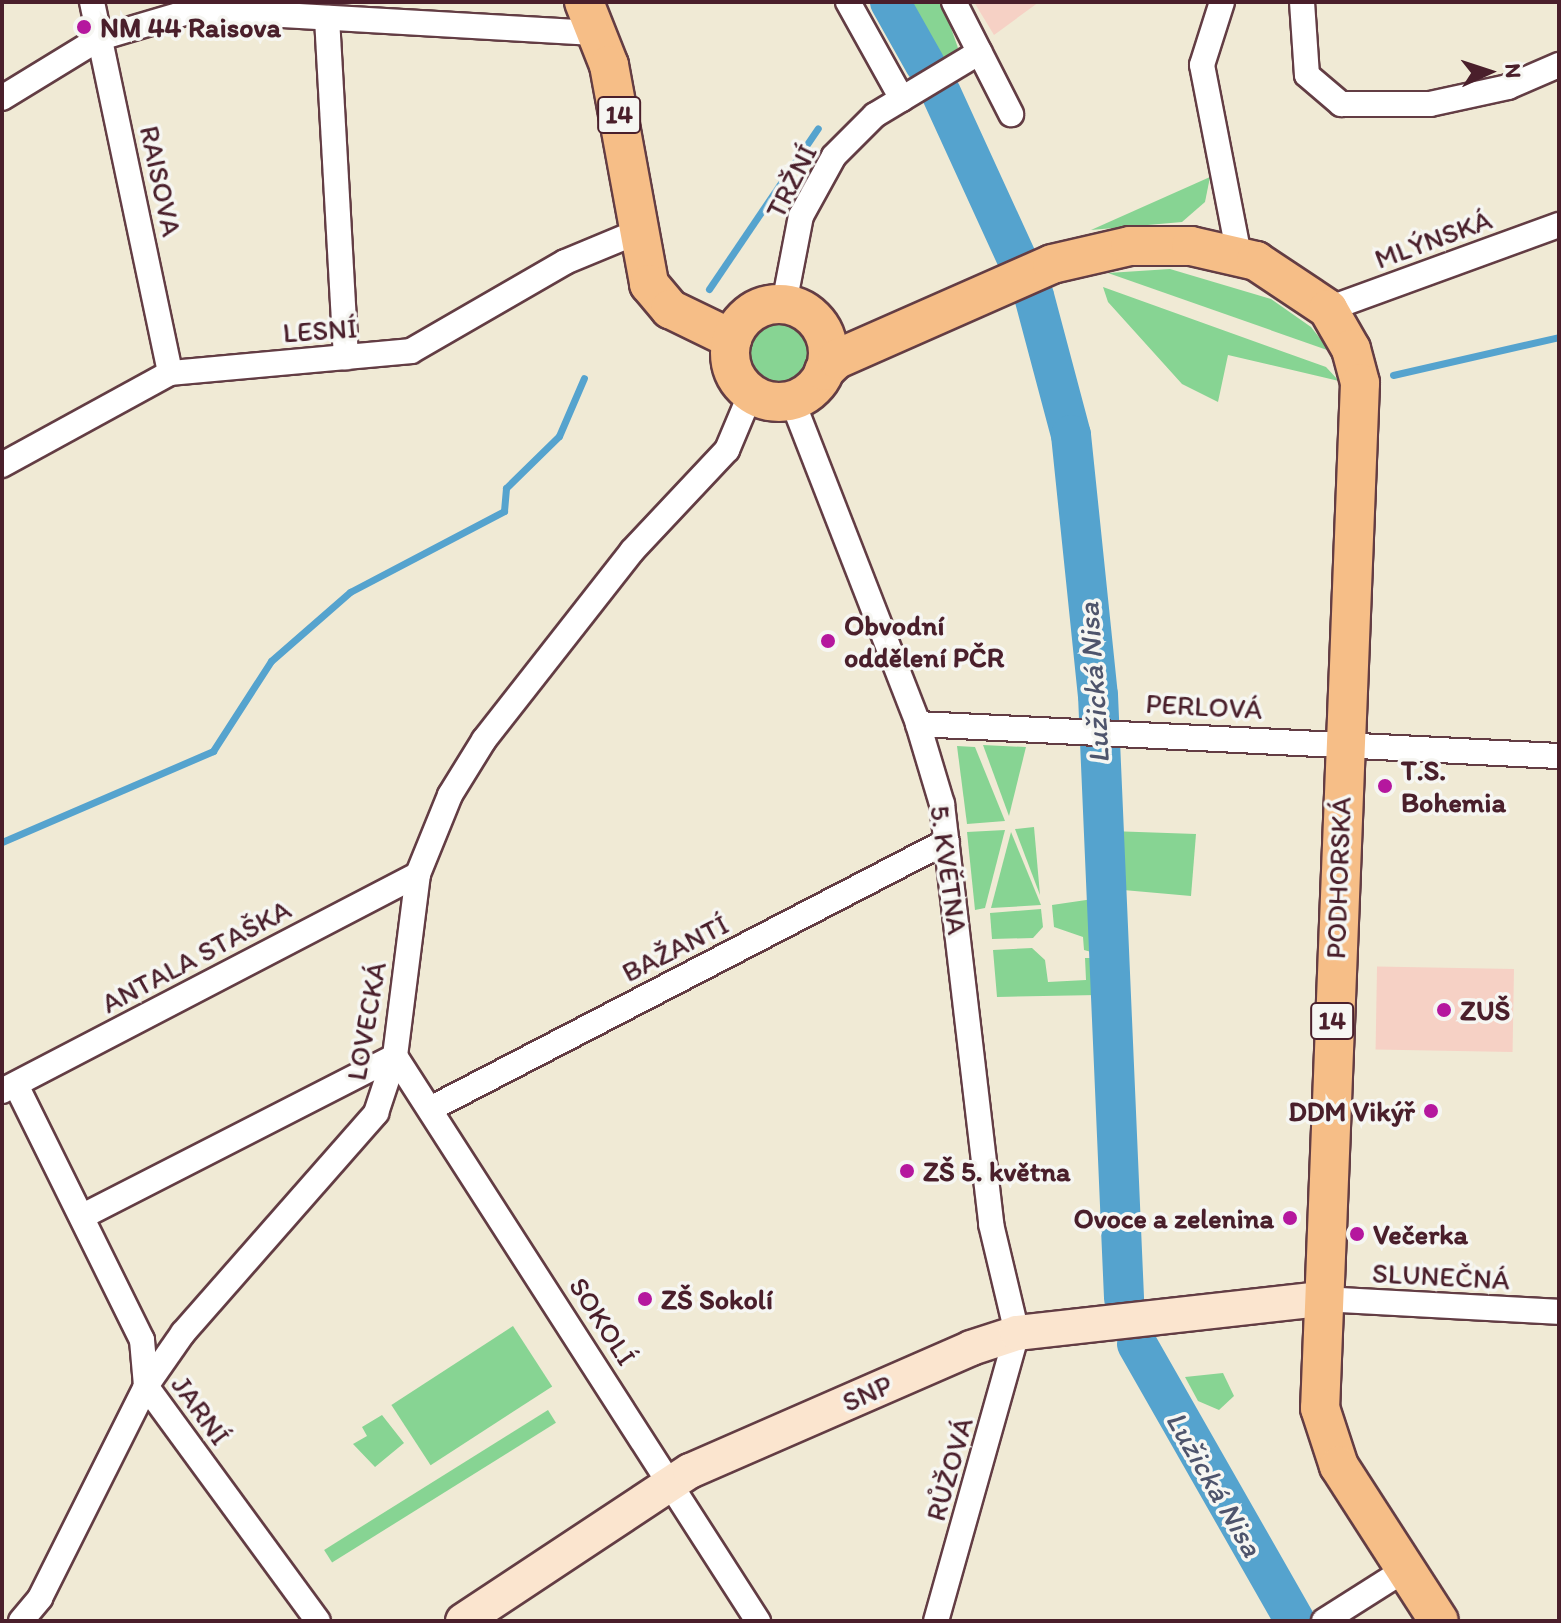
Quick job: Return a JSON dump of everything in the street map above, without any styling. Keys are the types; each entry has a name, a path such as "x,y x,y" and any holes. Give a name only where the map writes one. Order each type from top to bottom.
{"main road":[{"name":"14","path":"591,17 619,112 635,233 655,296 695,322 734,334"},
{"path":"781,401 953,306 1052,264 1130,246 1228,252 1328,309"},
{"path":"781,401 731,363 734,334 761,307 797,301 868,323 953,306"},
{"path":"781,401 827,345 797,301"},
{"name":"PODHORSKÁ","path":"1328,309 1360,383 1320,1299 1327,1442 1439,1621"}],"street":[{"name":"RAISOVA","path":"92,2 170,373"},
{"path":"848,2 902,99"},
{"path":"954,2 969,57 1011,114"},
{"path":"1222,2 1202,65 1224,161 1228,252"},
{"path":"1302,2 1307,75 1341,104 1430,104 1508,87 1559,65"},
{"path":"2,98 100,38 195,10 327,18 591,17"},
{"path":"327,18 346,357"},
{"name":"TRŽNÍ","path":"797,301 801,216 834,156 902,99 969,57"},
{"name":"MLÝNSKÁ","path":"1328,309 1559,225"},
{"name":"LESNÍ","path":"2,465 170,373 411,351 565,262 635,233"},
{"name":"5. KVĚTNA","path":"781,401 918,724 947,841 991,1224 1017,1333"},
{"name":"LOVECKÁ","path":"21,1621 40,1598 146,1386 183,1333 376,1113 395,1056 418,874 450,795 484,740 632,551 727,450 781,401"},
{"name":"PERLOVÁ","path":"918,724 1559,756"},
{"name":"BAŽANTÍ","path":"430,1109 947,841"},
{"name":"ANTALA STAŠKA","path":"9,1088 418,874"},
{"path":"83,1216 395,1056"},
{"name":"SOKOLÍ","path":"395,1056 758,1621"},
{"name":"JARNÍ","path":"9,1088 83,1216 142,1340 146,1386 318,1621"},
{"name":"SLUNEČNÁ","path":"1320,1299 1559,1312"},
{"name":"SNP","path":"463,1621 668,1484 1017,1333 1320,1299"},
{"name":"RŮŽOVÁ","path":"936,1621 1017,1333"},
{"path":"1324,1621 1406,1569"}],"shaded area":[{"path":"974,2 1039,2 994,35"},
{"name":"ZUŠ","path":"1377,967 1514,969 1513,1052 1376,1050"}],"green space":[{"path":"895,2 942,2 958,48 936,65"},
{"path":"1210,177 1205,202 1182,222 1091,230"},
{"path":"1170,269 1271,299 1311,327 1330,351 1108,273"},
{"path":"1103,287 1326,367 1339,381 1228,355 1218,402 1182,384 1108,302"},
{"path":"779,316 804,326 814,351 804,376 779,386 754,376 744,351 754,326"},
{"path":"983,745 1026,747 1009,816"},
{"path":"957,746 975,747 1005,821 967,824"},
{"path":"1034,827 1040,895 1015,829"},
{"path":"1005,830 985,908 975,910 967,832"},
{"path":"1110,831 1196,834 1191,896 1112,889"},
{"path":"1011,832 1041,905 991,908"},
{"path":"1093,899 1095,953 1084,950 1083,937 1054,927 1052,905"},
{"path":"1041,909 1043,927 1033,938 992,939 990,913"},
{"path":"1032,948 1045,960 1048,982 1086,980 1085,958 1096,958 1098,995 997,997 993,950"},
{"path":"513,1326 552,1386 431,1465 391,1405"},
{"path":"1223,1373 1234,1396 1219,1410 1198,1401 1185,1377"},
{"path":"548,1410 556,1423 332,1563 324,1550"},
{"path":"382,1415 404,1443 375,1467 353,1444 367,1436 362,1427"}],"waterway":[{"name":"Lužická Nisa","path":"890,2 925,64"},
{"name":"Lužická Nisa","path":"941,93 1034,296 1071,435 1098,695 1124,1298"},
{"path":"709,289 818,128"},
{"path":"1393,375 1559,337"},
{"path":"2,842 213,751 271,661 350,592 504,511 506,488 559,436 584,378"},
{"name":"Lužická Nisa","path":"1137,1344 1295,1621"}],"place":[{"name":"NM 44 Raisova","path":"84,27"},
{"name":"Obvodní oddělení PČR","path":"828,641"},
{"name":"T.S. Bohemia","path":"1385,786"},
{"name":"ZUŠ","path":"1444,1010"},
{"name":"DDM Vikýř","path":"1431,1111"},
{"name":"ZŠ 5. května","path":"907,1171"},
{"name":"Ovoce a zelenina","path":"1290,1218"},
{"name":"Večerka","path":"1357,1234"},
{"name":"ZŠ Sokolí","path":"645,1299"}]}
